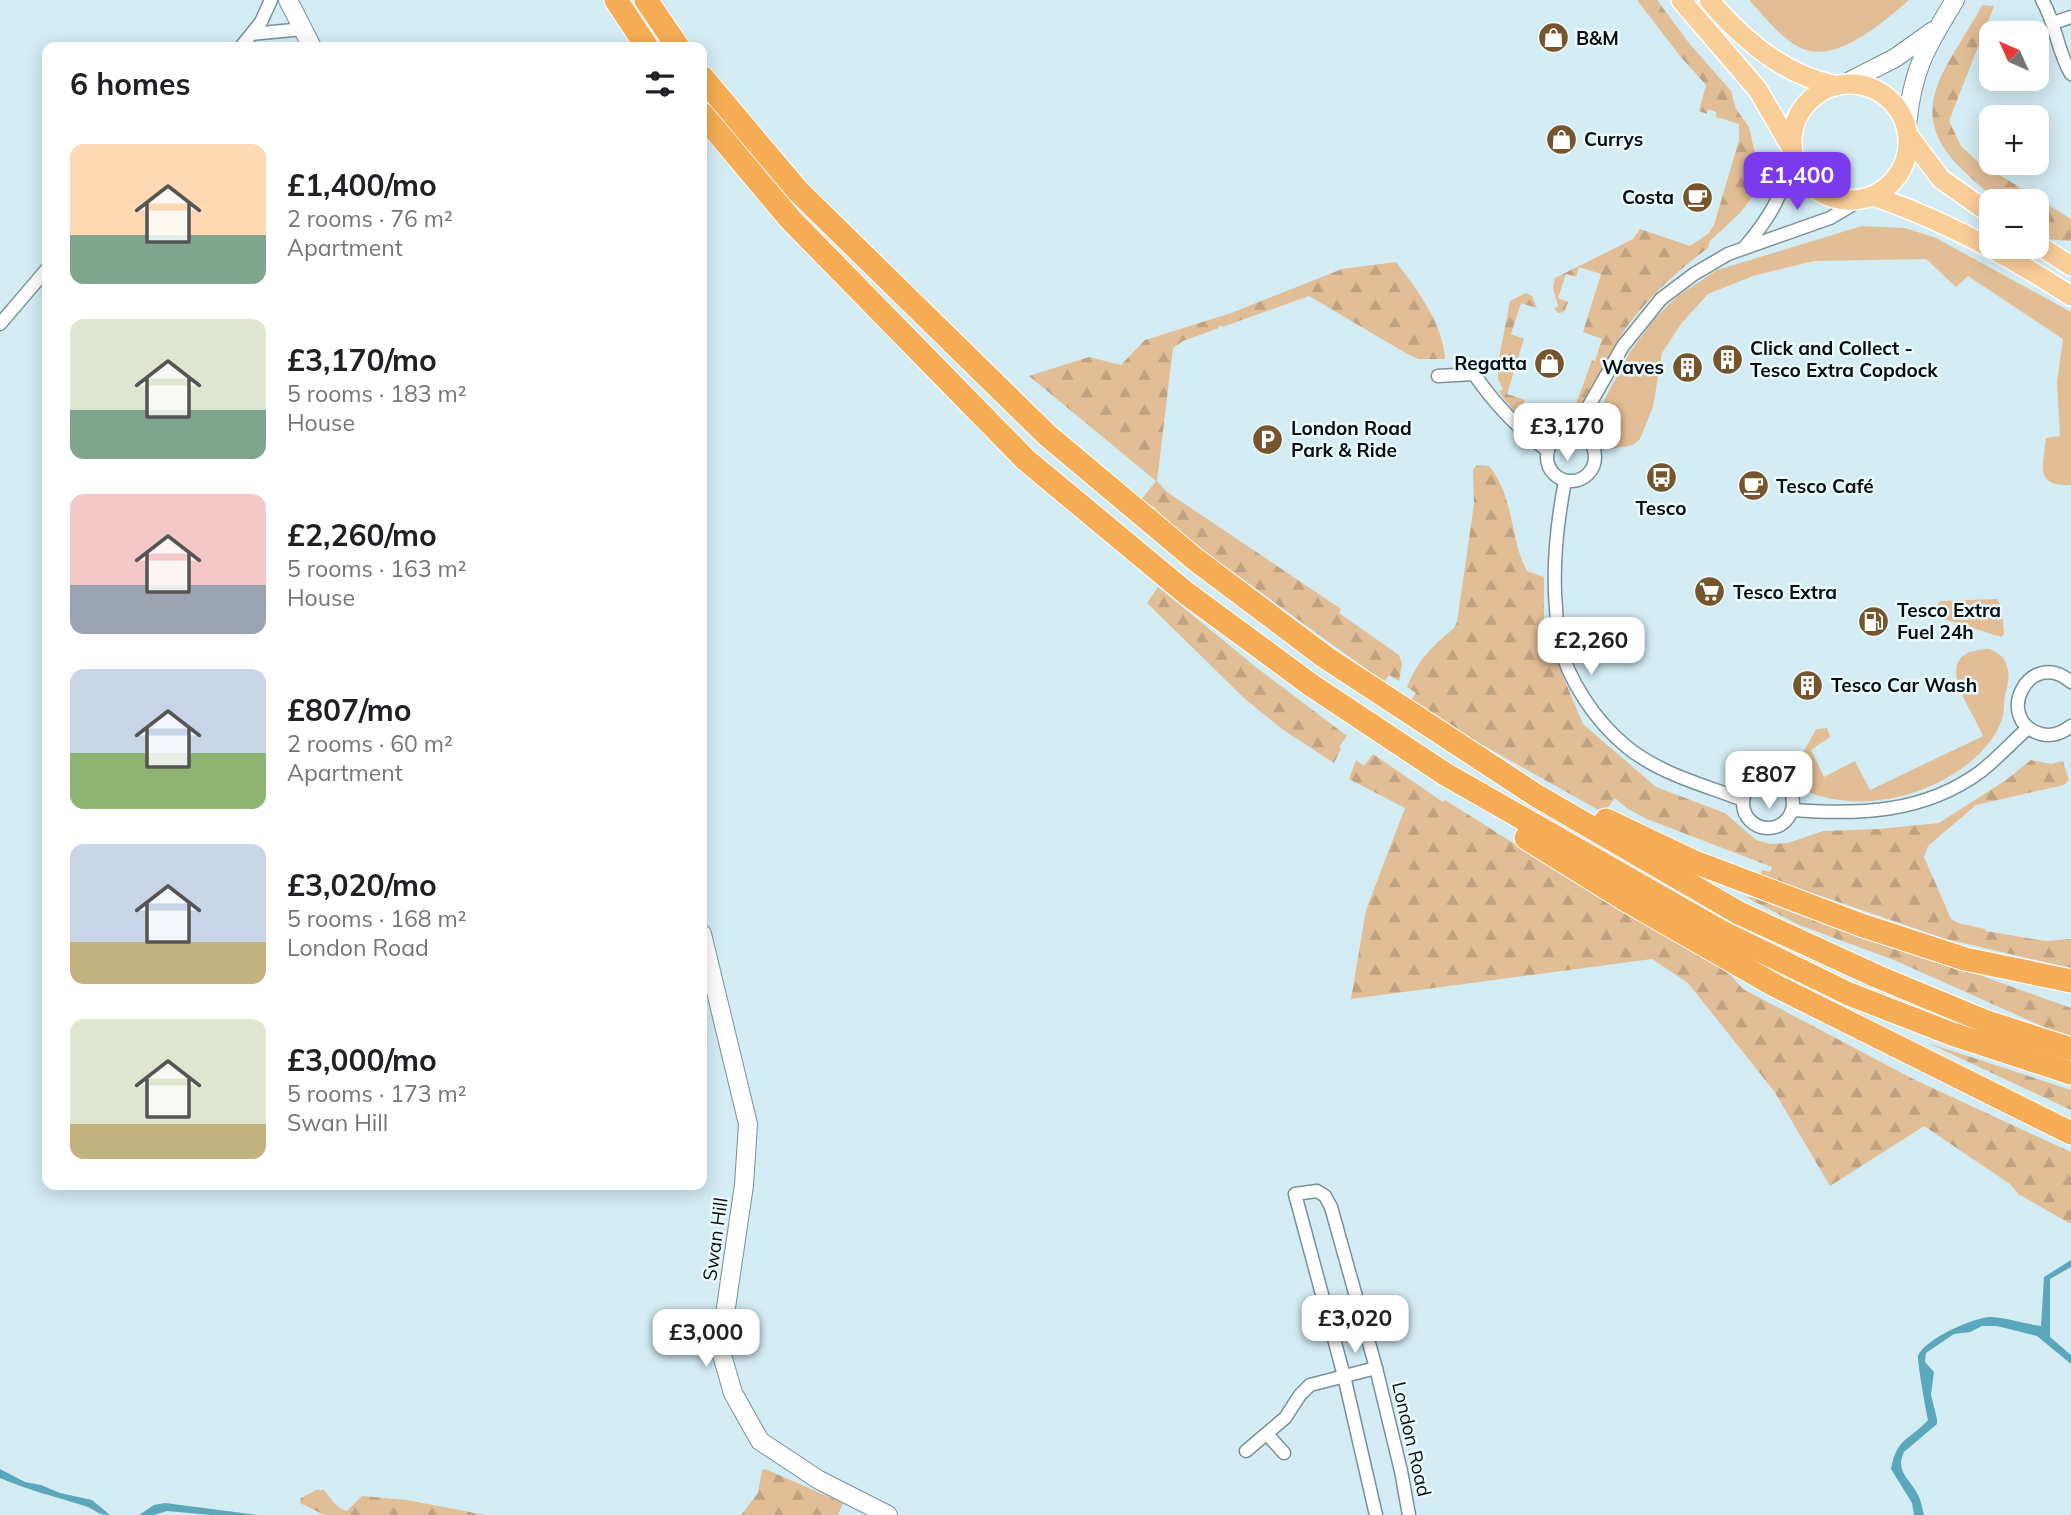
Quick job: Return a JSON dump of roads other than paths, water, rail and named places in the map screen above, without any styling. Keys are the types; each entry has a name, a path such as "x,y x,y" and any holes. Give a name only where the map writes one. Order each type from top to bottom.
{"highway":[{"path":"615,0 644,42"},
{"path":"646,0 675,42"},
{"path":"707,83 798,191 1047,435 1196,560 1325,657 1537,796 1740,913 1876,976 1975,1017 2071,1049"},
{"path":"707,120 790,219 1026,460 1186,593 1311,685 1445,774 1720,931 1849,994 1952,1034 2071,1073"},
{"path":"1445,774 1493,817 1658,919 1774,985 2071,1133"},
{"path":"1537,796 1585,810 1692,861 1861,925 1965,959 2071,981"}],"main road":[{"path":"1681,0 1758,90 1792,150 1797,168 1815,189 1840,200 1867,197 1885,188 1897,177 1905,162 1907,131"},
{"path":"1709,0 1752,44 1790,71 1816,82 1865,85 1880,91 1896,105 1907,131 1941,178 1979,206"},
{"path":"1792,150 1792,133 1798,115 1807,102 1820,91 1840,84"},
{"path":"1867,197 1947,225 2026,266 2071,296"},
{"path":"2049,252 2071,266"}],"street":[{"path":"245,42 271,0"},
{"path":"288,0 310,42"},
{"path":"1907,131 1913,80 1919,62 1955,0"},
{"path":"2042,0 2071,74"},
{"path":"2053,23 2071,17"},
{"path":"1840,84 1895,58 1939,26"},
{"path":"252,34 303,29"},
{"path":"1743,248 1777,203 1785,184 1792,150"},
{"path":"1577,434 1583,416 1623,346 1661,299 1694,274 1743,248 1830,218 1867,197"},
{"path":"0,324 42,275"},
{"path":"1437,376 1474,373 1494,403 1512,422 1548,451"},
{"path":"1577,434 1591,444 1595,453 1594,463 1585,477 1577,481 1565,481 1552,471 1548,463 1548,451 1555,440 1577,434"},
{"path":"1565,481 1556,528 1554,587 1558,638 1578,687 1591,708 1626,747 1669,773 1743,800"},
{"path":"2071,682 2060,674 2041,673 2025,684 2017,701 2018,711 2028,727 2037,733 2057,734 2071,726"},
{"path":"1793,810 1863,813 1927,800 1980,771 2028,727"},
{"path":"1775,778 1791,792 1793,810 1783,824 1759,827 1748,819 1743,800 1745,792 1756,780 1775,778"},
{"name":"Swan Hill","path":"707,955 748,1124 744,1185 720,1348 733,1392 760,1441 819,1480 888,1515"},
{"name":"London Road","path":"1377,1515 1344,1376 1295,1194 1317,1191 1325,1196 1331,1207 1376,1368 1409,1515"},
{"path":"1246,1451 1285,1418 1310,1385 1376,1368"},
{"path":"1267,1434 1284,1453"}],"water":[{"path":"2071,1260 2071,1267 2050,1279 2050,1337 2071,1355 2071,1364 2037,1336 1997,1326 1982,1326 1970,1332 1954,1334 1926,1353 1925,1362 1934,1372 1931,1395 1937,1424 1904,1452 1901,1464 1918,1496 1924,1515 1914,1515 1912,1503 1891,1469 1900,1445 1928,1420 1918,1356 1922,1349 1963,1324 1984,1318 1992,1317 2041,1326 2044,1277"},
{"path":"0,1469 25,1482 92,1500 110,1515 0,1478"},
{"path":"165,1503 257,1515 167,1511 154,1515 139,1515 154,1505"}],"place":[{"name":"B&M","path":"1553,38"},
{"name":"Currys","path":"1561,139"},
{"name":"Costa","path":"1697,197"},
{"name":"Click and Collect - Tesco Extra Copdock","path":"1727,359"},
{"name":"Regatta","path":"1550,363"},
{"name":"Waves","path":"1687,367"},
{"name":"London Road Park & Ride","path":"1268,439"},
{"name":"Tesco","path":"1661,477"},
{"name":"Tesco Café","path":"1753,486"},
{"name":"Tesco Extra","path":"1710,592"},
{"name":"Tesco Extra Fuel 24h","path":"1874,621"},
{"name":"Tesco Car Wash","path":"1808,685"}]}
